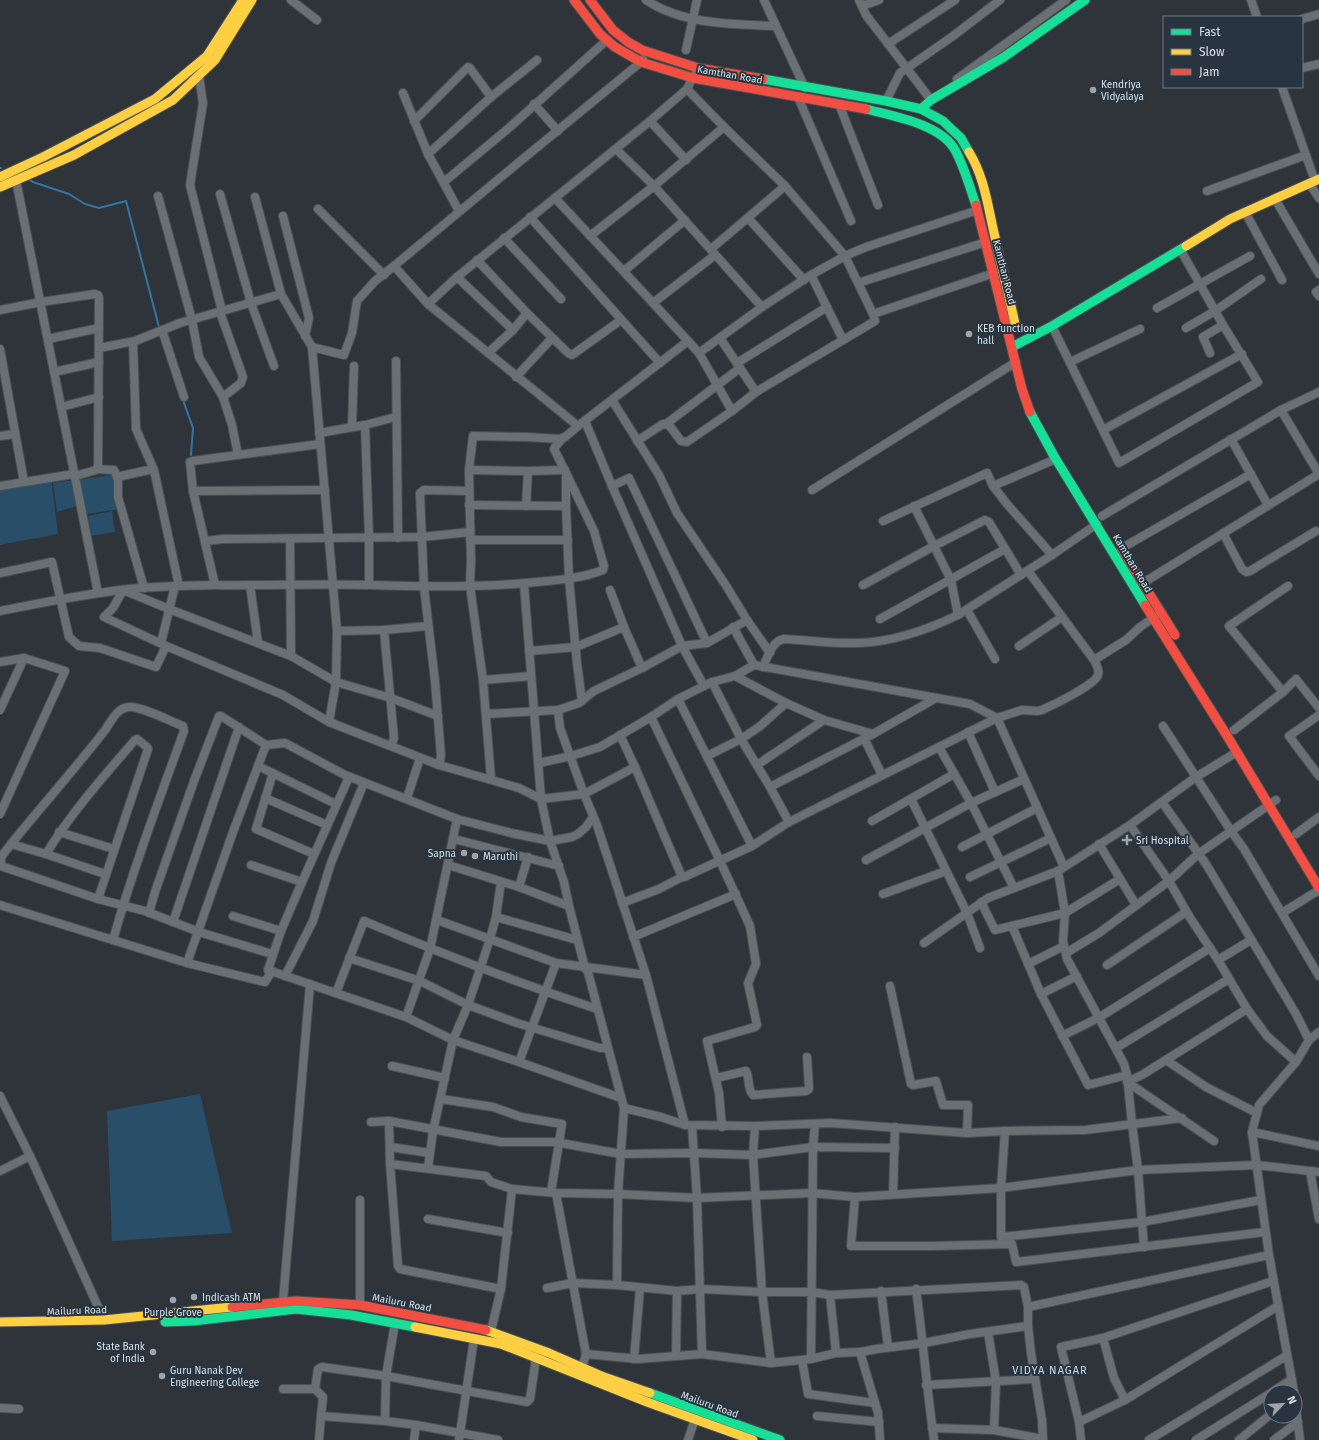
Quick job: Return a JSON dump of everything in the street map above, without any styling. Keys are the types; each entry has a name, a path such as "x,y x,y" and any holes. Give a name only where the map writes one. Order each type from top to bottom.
{"main road":[{"path":"0,187 74,155 169,103 218,56 240,12 243,0"},
{"path":"0,177 43,157 155,99 207,56 240,12 252,0"},
{"name":"Kamthan Road","path":"574,0 588,20 607,40 615,47 641,62 693,78 866,109 914,122 938,133 948,141 955,150 978,210 994,274 1037,407 1058,447 1101,519 1153,618 1237,752 1272,803 1296,834 1319,872"},
{"name":"Kamthan Road","path":"590,0 613,30 628,42 647,52 698,68 804,85 921,109 943,121 961,138 976,163 989,204 994,237 1002,264 1016,345 1016,362 1022,389 1032,416 1056,459 1101,519"},
{"path":"921,109 930,99 1004,57 1085,0"},
{"path":"938,133 943,121"},
{"path":"1016,345 1052,326 1230,219 1314,181"},
{"name":"Kamthan Road","path":"1120,545 1178,640"},
{"name":"Kamthan Road","path":"1214,698 1234,730 1272,803 1318,885"},
{"name":"Mailuru Road","path":"0,1322 104,1320 192,1316 283,1301 310,1301 360,1306 491,1331 549,1353 604,1377 780,1440"},
{"path":"0,1330 296,1309 351,1315 501,1344 641,1400 752,1440"}],"street":[{"path":"291,0 317,20"},
{"path":"646,0 657,7 693,19 738,25 776,26"},
{"path":"686,50 697,0"},
{"path":"764,0 811,100"},
{"path":"879,0 860,3 866,15 930,99 1066,0"},
{"path":"888,44 955,0"},
{"path":"886,101 900,73 953,36 1000,0"},
{"path":"1251,0 1257,16"},
{"path":"1303,19 1319,14"},
{"path":"444,182 607,40"},
{"path":"312,347 344,354 352,333 357,300 375,281 641,62 647,52"},
{"path":"428,154 491,97 537,60"},
{"path":"1303,68 1319,64"},
{"path":"414,121 468,67 491,97"},
{"path":"428,304 477,260 650,121 687,88 698,68"},
{"path":"198,76 203,103 190,185 221,311 243,377 241,383 223,397"},
{"path":"666,424 669,425 681,441 687,442 756,392 875,321 845,256 785,186 724,127 687,88"},
{"path":"1282,88 1306,155 1319,198"},
{"path":"403,93 428,154 459,212"},
{"path":"798,97 851,221"},
{"path":"534,104 558,131"},
{"path":"839,104 878,205"},
{"path":"650,121 686,160"},
{"path":"590,236 686,160 724,127"},
{"path":"616,149 654,186 762,307"},
{"path":"1207,191 1306,155"},
{"path":"16,180 98,593"},
{"path":"653,303 713,252 748,218 785,186"},
{"path":"220,194 251,303 274,366"},
{"path":"158,196 192,320 199,357 223,397 232,425 238,455"},
{"path":"255,197 281,294 312,347 337,631 336,682 329,722"},
{"path":"554,198 624,271 699,354 732,410"},
{"path":"1275,199 1319,274"},
{"path":"318,210 384,275"},
{"path":"699,354 762,307 845,256 866,247 978,210"},
{"path":"1245,212 1282,280"},
{"path":"283,216 309,318 305,336"},
{"path":"530,217 660,363"},
{"path":"748,218 808,278 827,307 843,340"},
{"path":"624,271 685,220"},
{"path":"504,238 561,299"},
{"path":"858,283 986,242"},
{"path":"1052,326 1119,463 1258,382 1223,325 1180,249"},
{"path":"1158,308 1250,256"},
{"path":"477,260 552,338 572,355 622,320"},
{"path":"394,266 428,304 578,426"},
{"path":"873,314 994,274"},
{"path":"457,277 513,330"},
{"path":"1186,328 1215,311 1261,279"},
{"path":"1319,290 1316,292 1319,296"},
{"path":"0,310 41,302 95,294 98,295 100,302 100,328 97,469"},
{"path":"99,348 133,342 192,320 281,294"},
{"path":"637,441 663,424 666,424 717,386 739,366 827,307"},
{"path":"488,353 513,330 527,313"},
{"path":"1210,353 1203,336 1223,325"},
{"path":"48,339 100,328"},
{"path":"1070,362 1140,329"},
{"path":"162,330 184,397"},
{"path":"516,377 552,338"},
{"path":"720,338 756,392"},
{"path":"0,611 98,593 144,588 333,583 424,587 524,584 569,579 601,571 604,567 596,537 566,471 554,449 563,438 585,420 688,341"},
{"path":"0,573 52,562 70,637 78,646 100,648 156,667 164,644 169,609 177,586 153,469 136,429 133,342"},
{"path":"0,349 4,389 15,434 24,482"},
{"path":"1103,430 1242,354"},
{"path":"396,361 398,538"},
{"path":"54,372 99,362"},
{"path":"812,490 1016,362"},
{"path":"352,427 354,366"},
{"path":"539,763 571,756 600,747 678,699 708,684 735,676 759,666 770,653 775,642 784,638 863,643 902,636 958,615 1052,555 1101,519 1231,439 1281,410 1318,394"},
{"path":"61,406 99,398"},
{"path":"612,400 659,475 677,512 770,653"},
{"path":"1143,583 1319,474 1281,410"},
{"path":"319,433 365,425 396,417"},
{"path":"585,420 612,486 682,646 708,684 758,765 789,822"},
{"path":"365,425 370,585"},
{"path":"0,436 15,434"},
{"path":"491,779 483,680 470,586 469,470 473,436 563,438"},
{"path":"1231,439 1268,505"},
{"path":"215,585 206,541 193,491 189,464 191,461 320,444"},
{"path":"993,486 1056,459"},
{"path":"0,486 75,475 97,469 114,470 117,476 118,497 144,588"},
{"path":"117,476 153,469"},
{"path":"469,470 566,471"},
{"path":"526,506 528,471"},
{"path":"566,471 569,579 582,701"},
{"path":"883,521 987,473 993,486 1007,504 1052,555"},
{"path":"1120,545 1251,474"},
{"path":"612,486 630,478 707,643"},
{"path":"193,491 324,490"},
{"path":"439,765 441,756 438,716 424,587 421,491 469,491"},
{"path":"469,505 566,506"},
{"path":"914,506 951,580 958,615"},
{"path":"622,903 659,889 682,877 684,878 752,846 789,822 997,718 1018,710 1042,710 1077,692 1098,677 1099,673 1094,660 1062,617 1006,550 989,522 985,520 863,585"},
{"path":"1223,533 1242,569 1246,572 1316,532"},
{"path":"206,541 470,536 568,540"},
{"path":"290,539 291,656"},
{"path":"880,620 1006,550"},
{"path":"524,584 541,799 550,841 564,882 577,940 585,968 588,972 624,1108 618,1194 617,1285"},
{"path":"250,585 258,643"},
{"path":"1283,692 1229,626 1288,586"},
{"path":"123,590 291,656 336,682 391,698 438,716"},
{"path":"123,590 113,608 104,616 164,644 283,695 329,722 439,765 519,788 541,799 584,794 635,767"},
{"path":"610,590 642,668"},
{"path":"967,610 995,659"},
{"path":"1094,660 1126,640 1140,627 1162,612"},
{"path":"1019,646 1062,617"},
{"path":"486,714 534,710 558,710 582,701 594,691 642,668 682,646 707,643 747,620"},
{"path":"337,631 384,630 428,626"},
{"path":"529,651 576,647 624,627"},
{"path":"733,627 759,666 970,704 997,718 1051,838 1061,869 1065,913 1063,941 1067,959 1100,1017 1124,1064 1138,1170 1144,1247"},
{"path":"384,630 394,738 392,746"},
{"path":"0,710 24,658"},
{"path":"0,662 24,658 65,671 0,814"},
{"path":"483,680 531,676"},
{"path":"735,676 786,703 824,720 873,734"},
{"path":"1234,730 1283,692 1296,679 1318,706"},
{"path":"770,787 873,734 936,698"},
{"path":"678,699 752,846"},
{"path":"707,756 741,739 759,727 786,703"},
{"path":"113,940 123,905 146,834 184,731 183,726 142,709 129,707 116,713 100,737 11,844 1,858 1,866 98,899 123,905 149,912 198,932 272,954"},
{"path":"558,710 560,728 593,817 646,975 688,1126 694,1153 697,1198 702,1354"},
{"path":"1319,714 1289,736 1319,776"},
{"path":"149,912 194,781 218,718 222,716 266,745 284,742 364,783 407,798 457,819 550,841 572,837 578,834 586,828 593,817"},
{"path":"651,717 736,894 750,926 752,935 756,964 748,982 757,1025 754,1028 707,1041 719,1093 722,1127"},
{"path":"758,765 824,720"},
{"path":"1163,726 1244,849 1319,976"},
{"path":"173,922 239,727"},
{"path":"968,732 995,792"},
{"path":"620,735 682,877"},
{"path":"864,738 882,775"},
{"path":"46,854 59,832 93,788 135,740 137,739 148,747 123,827 105,874 98,899"},
{"path":"187,963 266,745"},
{"path":"939,747 971,803 1014,888"},
{"path":"924,943 988,898 1061,869 1130,825 1196,777 1237,752"},
{"path":"407,798 420,758"},
{"path":"258,766 336,804"},
{"path":"273,773 256,829 314,854"},
{"path":"872,821 954,774"},
{"path":"349,776 281,931 272,954 268,970 406,1017 453,1040 621,1098"},
{"path":"866,860 971,803 1024,779"},
{"path":"285,976 313,921 331,863 364,783"},
{"path":"265,798 327,825"},
{"path":"911,799 966,913 980,948"},
{"path":"1162,802 1206,864 1250,940 1296,1014 1309,1040"},
{"path":"1028,964 1087,940 1169,881 1198,854 1272,803"},
{"path":"962,847 1037,808"},
{"path":"1296,834 1319,817"},
{"path":"406,1017 420,981 430,949 457,819"},
{"path":"1130,825 1169,881 1186,912 1218,960 1247,1009 1267,1036 1296,1062"},
{"path":"59,832 114,849"},
{"path":"970,877 1051,838"},
{"path":"454,839 559,866"},
{"path":"11,844 105,874"},
{"path":"1099,844 1136,906"},
{"path":"519,887 528,857"},
{"path":"251,864 302,882"},
{"path":"448,865 519,887 569,906"},
{"path":"883,894 946,872"},
{"path":"981,902 996,930 1065,913 1120,879"},
{"path":"428,1168 433,1130 453,1040 468,1005 490,939 496,918 502,882"},
{"path":"1282,913 1318,885"},
{"path":"633,937 736,894"},
{"path":"0,905 187,963 265,982 272,971"},
{"path":"1107,965 1186,912"},
{"path":"233,916 281,931"},
{"path":"496,918 577,940"},
{"path":"437,920 556,964 646,975"},
{"path":"336,993 364,921 480,968 597,1009"},
{"path":"1012,926 1041,994 1088,1085 1127,1079 1142,1075 1247,1009"},
{"path":"1218,960 1250,940"},
{"path":"1062,1036 1100,1017 1210,948"},
{"path":"350,958 420,981 468,1005 517,1023 600,1048 607,1048"},
{"path":"519,1062 556,964"},
{"path":"1041,994 1077,976"},
{"path":"1116,1048 1229,979"},
{"path":"283,1301 310,984"},
{"path":"890,986 911,1084 913,1085 936,1081 943,1105 968,1105 967,1133"},
{"path":"1293,1384 1286,1356 1265,1232 1252,1132 1259,1105 1296,1062 1309,1040 1319,1032"},
{"path":"716,1078 746,1071 748,1074 750,1092 753,1095 806,1091 809,1089 807,1057"},
{"path":"1166,1060 1206,1086 1257,1113"},
{"path":"392,1066 445,1078"},
{"path":"1127,1079 1214,1141"},
{"path":"441,1099 493,1107 521,1117 561,1123 562,1126 554,1193 586,1354 582,1368"},
{"path":"1,1101 30,1156 104,1320"},
{"path":"624,1108 661,1117 688,1126 722,1127 831,1123 967,1133 1085,1130 1182,1118"},
{"path":"389,1121 396,1263 400,1269 501,1289"},
{"path":"371,1122 389,1121 501,1142 560,1143 621,1154 694,1153 754,1155 813,1147 895,1148"},
{"path":"811,1359 812,1193 815,1124"},
{"path":"755,1126 754,1155 762,1292 770,1363"},
{"path":"893,1194 895,1127"},
{"path":"1005,1131 1001,1188 1001,1237 1142,1222 1261,1200"},
{"path":"1252,1132 1319,1146"},
{"path":"390,1147 430,1153"},
{"path":"0,1171 30,1156"},
{"path":"390,1164 486,1176 491,1182 512,1189 554,1193 618,1194 697,1198 812,1193 855,1197 1001,1188 1138,1170 1256,1165 1319,1172"},
{"path":"1310,1171 1319,1219"},
{"path":"491,1331 501,1289 512,1189"},
{"path":"855,1197 851,1246 1012,1244 1016,1262 1265,1232"},
{"path":"360,1200 360,1306"},
{"path":"428,1219 508,1233"},
{"path":"1028,1307 1269,1256"},
{"path":"1081,1440 1079,1422 1060,1347 1104,1338 1273,1281"},
{"path":"547,1288 572,1283 617,1285 677,1291 701,1289 762,1292 812,1292 830,1295 916,1289 1021,1285 1024,1287 1028,1307 1028,1326 1043,1439 994,1430 932,1428"},
{"path":"634,1359 640,1288"},
{"path":"916,1289 924,1343 926,1385 934,1440"},
{"path":"676,1356 677,1291"},
{"path":"881,1291 888,1347"},
{"path":"830,1295 836,1353"},
{"path":"1079,1422 1125,1400 1278,1306"},
{"path":"385,1421 386,1376 395,1323"},
{"path":"586,1354 634,1359 702,1354 770,1363 811,1359 836,1353 860,1352 924,1343 970,1334 1028,1326"},
{"path":"988,1332 996,1381 994,1430"},
{"path":"1104,1338 1114,1378 1125,1400"},
{"path":"459,1436 474,1339"},
{"path":"860,1352 878,1413 880,1440"},
{"path":"1149,1440 1286,1356"},
{"path":"315,1389 318,1369 322,1367 386,1376 528,1401 530,1399 536,1358"},
{"path":"802,1360 808,1394 875,1403"},
{"path":"926,1385 1035,1379"},
{"path":"1284,1384 1292,1379"},
{"path":"283,1389 315,1389 323,1397 319,1440"},
{"path":"1196,1440 1263,1397"},
{"path":"0,1408 19,1409"},
{"path":"321,1416 416,1425 459,1436 498,1440"},
{"path":"817,1416 879,1422"},
{"path":"688,1440 695,1419"},
{"path":"1238,1440 1263,1420"},
{"path":"1274,1440 1295,1424"},
{"path":"1298,1424 1300,1440"},
{"path":"414,1440 416,1425"}],"shaded area":[{"path":"112,475 120,509 87,514 83,504 57,512 53,483"},
{"path":"51,478 58,534 0,545 0,486"},
{"path":"112,511 115,532 91,536 88,516"},
{"path":"200,1094 232,1233 112,1241 107,1111"}],"waterway":[{"path":"30,180 69,194 85,204 99,208 126,201 159,327"},
{"path":"183,400 193,428 191,455"}],"traffic: fast":[{"path":"921,109 931,100 1004,57 1085,0"},
{"path":"763,79 886,101 921,109 943,121 961,138 969,152"},
{"path":"866,109 902,118 928,127 948,141 955,150 961,163 976,205"},
{"path":"1012,347 1052,326 1186,246"},
{"path":"1030,412 1054,456 1145,605"},
{"path":"165,1322 193,1321 296,1309 351,1315 415,1327"},
{"path":"650,1393 780,1440"}],"traffic: slow":[{"path":"0,177 43,157 155,99 207,56 243,0"},
{"path":"0,187 74,155 173,100 215,60 252,0"},
{"path":"969,152 979,172 985,193 1015,324"},
{"path":"1186,246 1230,219 1319,179"},
{"path":"0,1322 104,1320 232,1307"},
{"path":"415,1327 501,1344 647,1402 753,1440"},
{"path":"486,1330 549,1353 604,1377 650,1393"}],"traffic: jam":[{"path":"574,0 600,34 615,47 641,62 693,78 866,109"},
{"path":"590,0 613,30 628,42 642,50 698,68 763,79"},
{"path":"976,205 1022,389 1030,412"},
{"path":"1121,548 1175,635"},
{"path":"1145,605 1229,739 1319,888"},
{"path":"232,1307 296,1301 360,1305 486,1330"}],"place":[{"name":"Kendriya Vidyalaya","path":"1093,90"},
{"name":"KEB function hall","path":"969,334"},
{"name":"Sri Hospital","path":"1127,840"},
{"name":"Sapna","path":"464,853"},
{"name":"Maruthi","path":"475,856"},
{"name":"Indicash ATM","path":"194,1297"},
{"name":"Purple Grove","path":"173,1300"},
{"name":"State Bank of India","path":"153,1352"},
{"name":"Guru Nanak Dev Engineering College","path":"162,1376"}],"district":[{"name":"VIDYA NAGAR","path":"1050,1370"}]}
